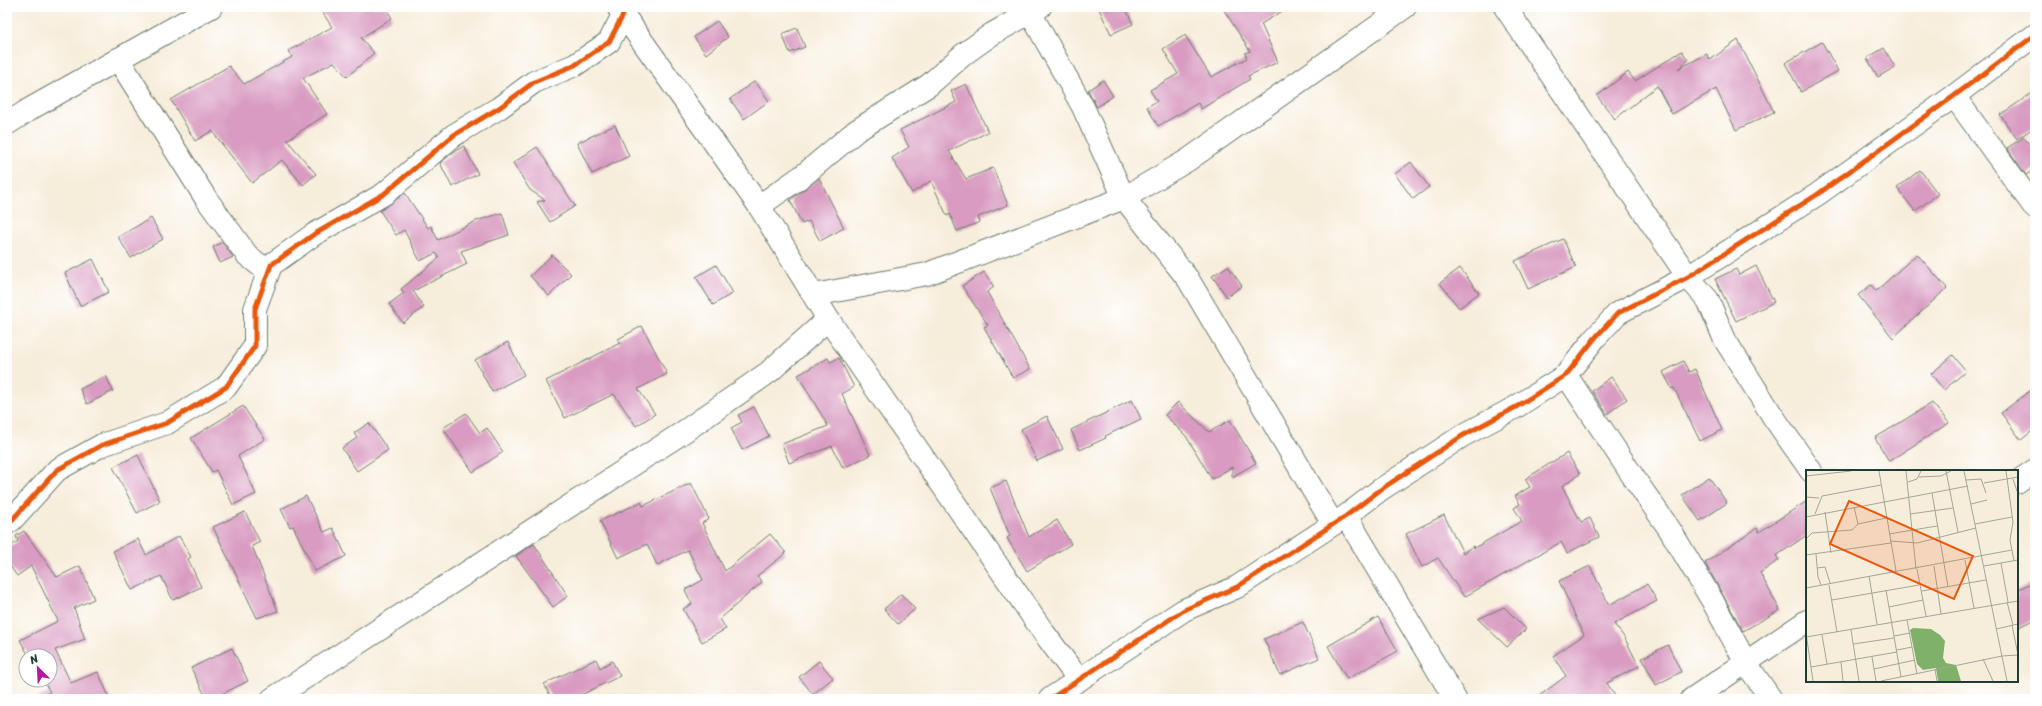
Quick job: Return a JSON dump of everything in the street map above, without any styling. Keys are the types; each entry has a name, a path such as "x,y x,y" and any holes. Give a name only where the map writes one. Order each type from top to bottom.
{"street":[{"path":"7,124 30,109 211,7"},
{"path":"814,295 927,274 1124,198 1188,160 1405,7"},
{"path":"1505,7 1688,277 1708,300 1725,340 1772,414 1810,470"},
{"path":"759,206 805,174 856,131 929,85 964,54 992,34 1032,9 1083,107 1124,198 1188,279 1455,699"},
{"path":"118,59 205,197 242,248 263,268 271,265 313,235 384,194 454,136 499,108 534,82 575,65 609,42 620,11"},
{"path":"620,11 759,206 828,319 1078,680"},
{"path":"1050,699 1184,610 1237,586 1340,520 1380,490 1462,436 1516,407 1566,375 1595,338 1618,313 1688,277 1818,194 1954,96 2035,35"},
{"path":"1954,96 2035,208"},
{"path":"7,523 12,520 57,470 102,445 167,423 226,387 255,346 255,309 271,265"},
{"path":"272,699 682,432 769,372 828,319"},
{"path":"1566,375 1670,530 1712,600 1746,663 1771,699"},
{"path":"2018,481 2035,470"},
{"path":"1692,699 1806,622"}],"building":[{"path":"319,7 385,7 392,18 361,38 374,53 347,77 334,62 303,78 327,114 287,140 316,174 303,185 282,160 252,183 212,131 195,141 171,100 229,66 244,84 292,57 288,51 332,27"},
{"path":"1098,7 1125,7 1133,24 1111,34"},
{"path":"1222,7 1289,7 1261,24 1278,62 1248,76 1250,79 1201,109 1198,103 1158,126 1147,107 1157,101 1150,90 1178,74 1163,49 1185,35 1211,77 1247,58 1245,53 1250,51"},
{"path":"717,21 728,37 706,54 694,37"},
{"path":"797,28 805,47 790,53 782,34"},
{"path":"1738,40 1774,112 1736,130 1716,89 1672,114 1657,86 1615,119 1597,96 1628,72 1635,81 1682,51 1688,60 1678,69 1707,54 1710,60"},
{"path":"1822,42 1838,71 1801,92 1785,63"},
{"path":"1884,48 1895,67 1878,77 1867,58"},
{"path":"1103,80 1113,96 1097,107 1088,90"},
{"path":"755,81 769,101 744,119 730,99"},
{"path":"966,84 988,132 949,151 966,179 993,168 1008,205 978,217 980,222 957,231 950,214 947,216 931,181 912,193 892,158 909,147 900,130 956,102 951,91"},
{"path":"2035,91 2035,127 2017,139 2000,115"},
{"path":"615,125 629,156 592,174 577,143"},
{"path":"2024,137 2035,152 2035,169 2026,175 2007,148"},
{"path":"464,146 478,174 452,187 440,163"},
{"path":"537,147 575,206 550,222 537,202 545,200 530,190 513,163"},
{"path":"1411,162 1429,187 1413,199 1395,174"},
{"path":"1920,170 1938,194 1915,211 1897,188"},
{"path":"819,178 844,228 820,241 809,221 802,224 790,200"},
{"path":"405,193 428,228 431,226 438,240 476,221 502,213 509,235 461,251 467,264 413,291 424,307 403,323 389,304 404,293 401,289 439,258 436,253 420,261 404,230 396,235 380,211"},
{"path":"151,218 163,239 131,258 118,237"},
{"path":"1563,239 1576,267 1528,289 1515,261"},
{"path":"222,242 233,257 220,263 213,247"},
{"path":"1917,254 1947,288 1893,338 1858,295 1871,285 1876,291"},
{"path":"552,255 571,274 549,296 530,276"},
{"path":"93,259 109,292 80,306 65,273"},
{"path":"716,265 733,293 713,305 696,277"},
{"path":"1228,266 1242,286 1227,297 1212,276"},
{"path":"1756,266 1774,302 1736,321 1715,279 1736,269 1739,275"},
{"path":"1460,268 1479,293 1459,308 1440,283"},
{"path":"984,272 994,287 987,292 1030,369 1013,378 984,327 988,325 962,286"},
{"path":"642,326 667,374 638,389 655,414 636,426 614,394 565,418 546,381 620,343 618,339"},
{"path":"508,342 524,375 492,392 475,360"},
{"path":"1953,355 1966,371 1944,390 1931,374"},
{"path":"828,358 830,362 839,358 854,387 842,394 870,455 843,468 832,446 789,463 782,444 828,426 798,375"},
{"path":"1683,361 1689,372 1695,369 1722,430 1700,441 1674,388 1672,389 1663,372"},
{"path":"106,376 113,391 87,404 80,389"},
{"path":"1611,377 1627,399 1607,414 1592,391"},
{"path":"2035,387 2035,429 2021,440 2001,413"},
{"path":"1132,400 1141,419 1080,450 1071,430"},
{"path":"1178,402 1209,432 1230,420 1256,463 1232,477 1232,467 1212,479 1186,436 1165,415"},
{"path":"1932,403 1949,423 1889,461 1875,438"},
{"path":"243,406 265,439 238,456 256,494 233,505 216,470 212,472 191,438"},
{"path":"754,407 769,436 742,450 731,428 742,422 738,415"},
{"path":"466,413 480,433 487,428 503,452 473,472 443,428"},
{"path":"1047,416 1063,449 1037,461 1021,429"},
{"path":"369,423 388,450 357,471 342,448 357,438 354,433"},
{"path":"1567,453 1580,474 1562,486 1581,522 1590,518 1599,537 1567,553 1561,542 1464,597 1438,558 1422,567 1406,534 1444,515 1463,553 1473,546 1474,548 1522,521 1514,508 1520,504 1515,496 1530,487 1525,479"},
{"path":"138,455 160,501 137,513 113,467"},
{"path":"1709,477 1727,503 1700,521 1682,495"},
{"path":"1006,481 1029,537 1057,520 1071,544 1027,571 1007,538 1010,536 990,488"},
{"path":"691,483 709,519 702,523 725,571 770,534 786,553 757,576 762,582 720,619 726,629 702,642 683,609 692,604 685,590 703,580 688,550 657,565 647,544 618,558 600,521 641,502 643,506"},
{"path":"306,496 324,532 333,528 346,556 315,571 293,526 290,527 281,509"},
{"path":"1806,502 1806,536 1776,556 1779,560 1760,573 1780,610 1743,631 1705,563 1757,528 1759,532"},
{"path":"245,512 260,542 252,546 278,611 257,618 213,527"},
{"path":"24,531 57,577 80,566 94,599 74,608 85,639 58,649 24,648 20,640 58,621 31,566 17,576 7,562 7,549 18,541 16,536"},
{"path":"179,536 191,557 188,559 201,587 173,600 161,576 132,590 113,551 138,539 146,555"},
{"path":"534,544 568,596 553,607 516,556"},
{"path":"1590,566 1609,605 1647,584 1657,601 1614,624 1624,637 1639,666 1607,683 1617,699 1535,699 1566,676 1553,656 1584,635 1559,581"},
{"path":"2029,584 2035,595 2035,619 2018,628 2018,590"},
{"path":"901,594 915,609 898,624 884,609"},
{"path":"1504,607 1526,629 1507,647 1478,619"},
{"path":"1378,617 1398,651 1347,679 1328,646"},
{"path":"1303,622 1319,658 1280,675 1264,639"},
{"path":"1668,645 1681,672 1656,685 1642,658"},
{"path":"232,648 248,681 212,699 207,699 191,668"},
{"path":"58,656 71,683 98,672 110,699 35,699 50,692 48,688 58,688"},
{"path":"596,659 600,668 612,661 620,676 573,699 552,699 544,684"},
{"path":"819,661 833,678 813,694 799,677"}],"cycle path":[{"path":"7,523 12,520 57,470 102,445 167,423 226,387 255,346 255,309 271,265 313,235 384,194 454,135 499,108 534,82 575,65 609,42 623,15"},
{"path":"1050,699 1184,610 1237,587 1346,516 1380,490 1462,436 1516,407 1566,375 1595,338 1618,313 1688,277 1818,194 1954,96 2035,35"}]}
